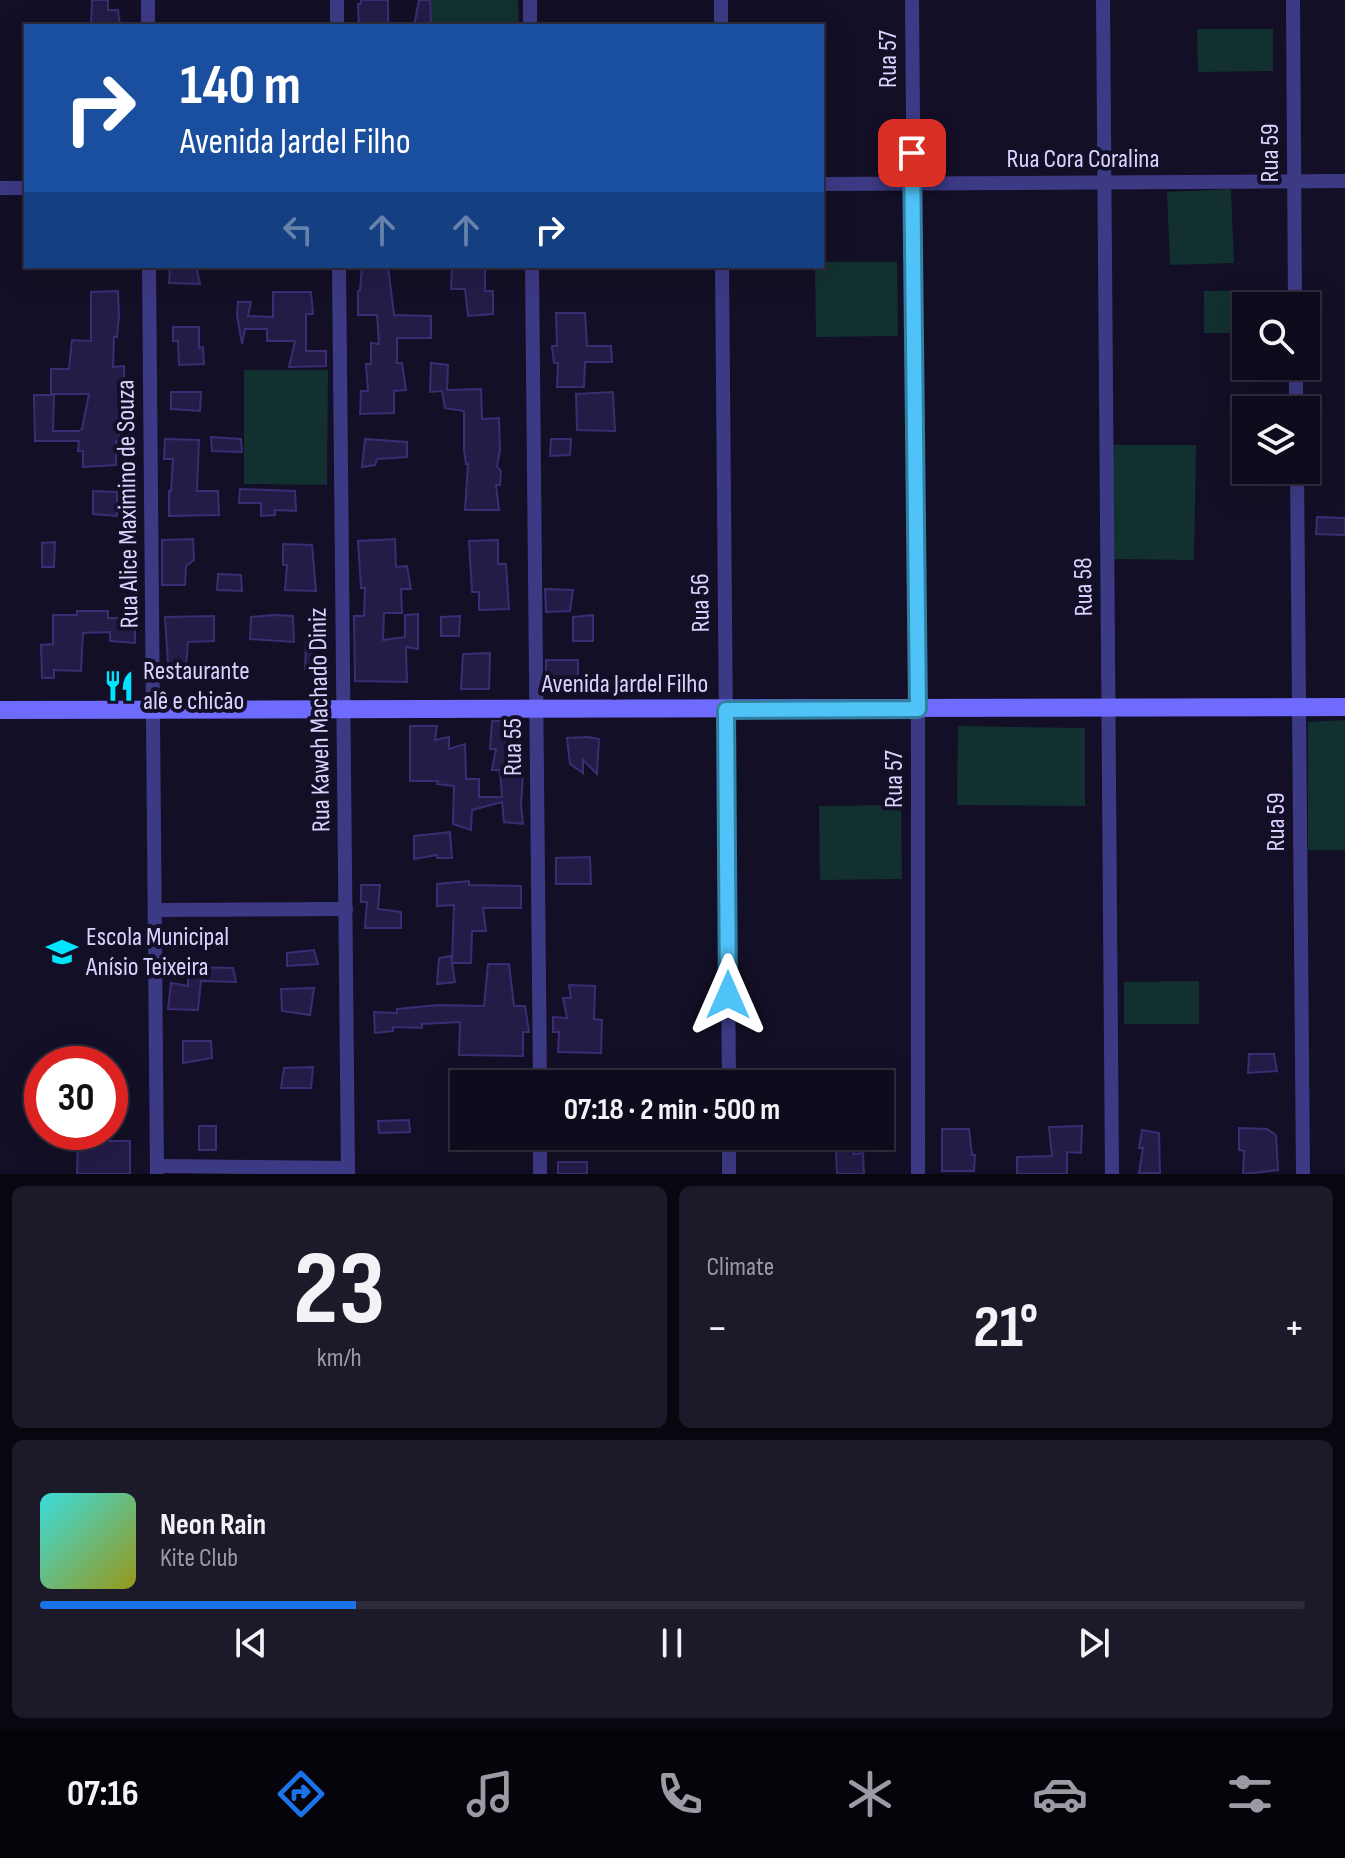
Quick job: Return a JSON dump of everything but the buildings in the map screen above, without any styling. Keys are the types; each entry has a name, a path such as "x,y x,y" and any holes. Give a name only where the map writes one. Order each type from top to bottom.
{"main road":[{"name":"Avenida Jardel Filho","path":"0,710 1345,707"}],"street":[{"path":"148,0 148,24"},
{"path":"337,0 337,24"},
{"path":"530,0 530,24"},
{"path":"721,0 721,24"},
{"name":"Rua 57","path":"912,0 918,1174"},
{"name":"Rua 58","path":"1103,0 1112,1174"},
{"name":"Rua 59","path":"1293,0 1295,292"},
{"name":"Rua Cora Coralina","path":"824,184 1345,181"},
{"path":"0,188 24,188"},
{"name":"Rua Alice Maximino de Souza","path":"149,268 158,1170"},
{"name":"Rua Kaweh Machado Diniz","path":"339,268 348,1171"},
{"name":"Rua 55","path":"532,268 540,1070"},
{"name":"Rua 56","path":"722,268 729,1070"},
{"name":"Rua 59","path":"1297,484 1303,1174"},
{"path":"155,910 346,909"},
{"path":"540,1150 540,1174"},
{"path":"729,1150 729,1174"},
{"path":"158,1170 348,1171"}],"green space":[{"path":"430,0 518,0 519,24 431,24"},
{"path":"1197,29 1273,29 1273,71 1198,72"},
{"path":"1231,189 1234,263 1170,265 1167,192"},
{"path":"824,262 897,262 898,336 816,337 815,268 824,268"},
{"path":"1204,291 1280,292 1232,292 1232,333 1204,333"},
{"path":"244,370 328,370 327,485 244,484"},
{"path":"1111,445 1196,445 1194,560 1111,559"},
{"path":"1345,720 1345,850 1308,850 1308,722"},
{"path":"958,726 1085,728 1085,806 957,805"},
{"path":"901,805 902,879 820,880 819,806"},
{"path":"1199,981 1199,1024 1124,1024 1124,982"}],"place":[{"name":"Restaurante alê e chicão","path":"119,686"},
{"name":"Escola Municipal Anísio Teixeira","path":"62,952"}],"route":[{"path":"728,995 726,710 918,709 912,153"}]}
